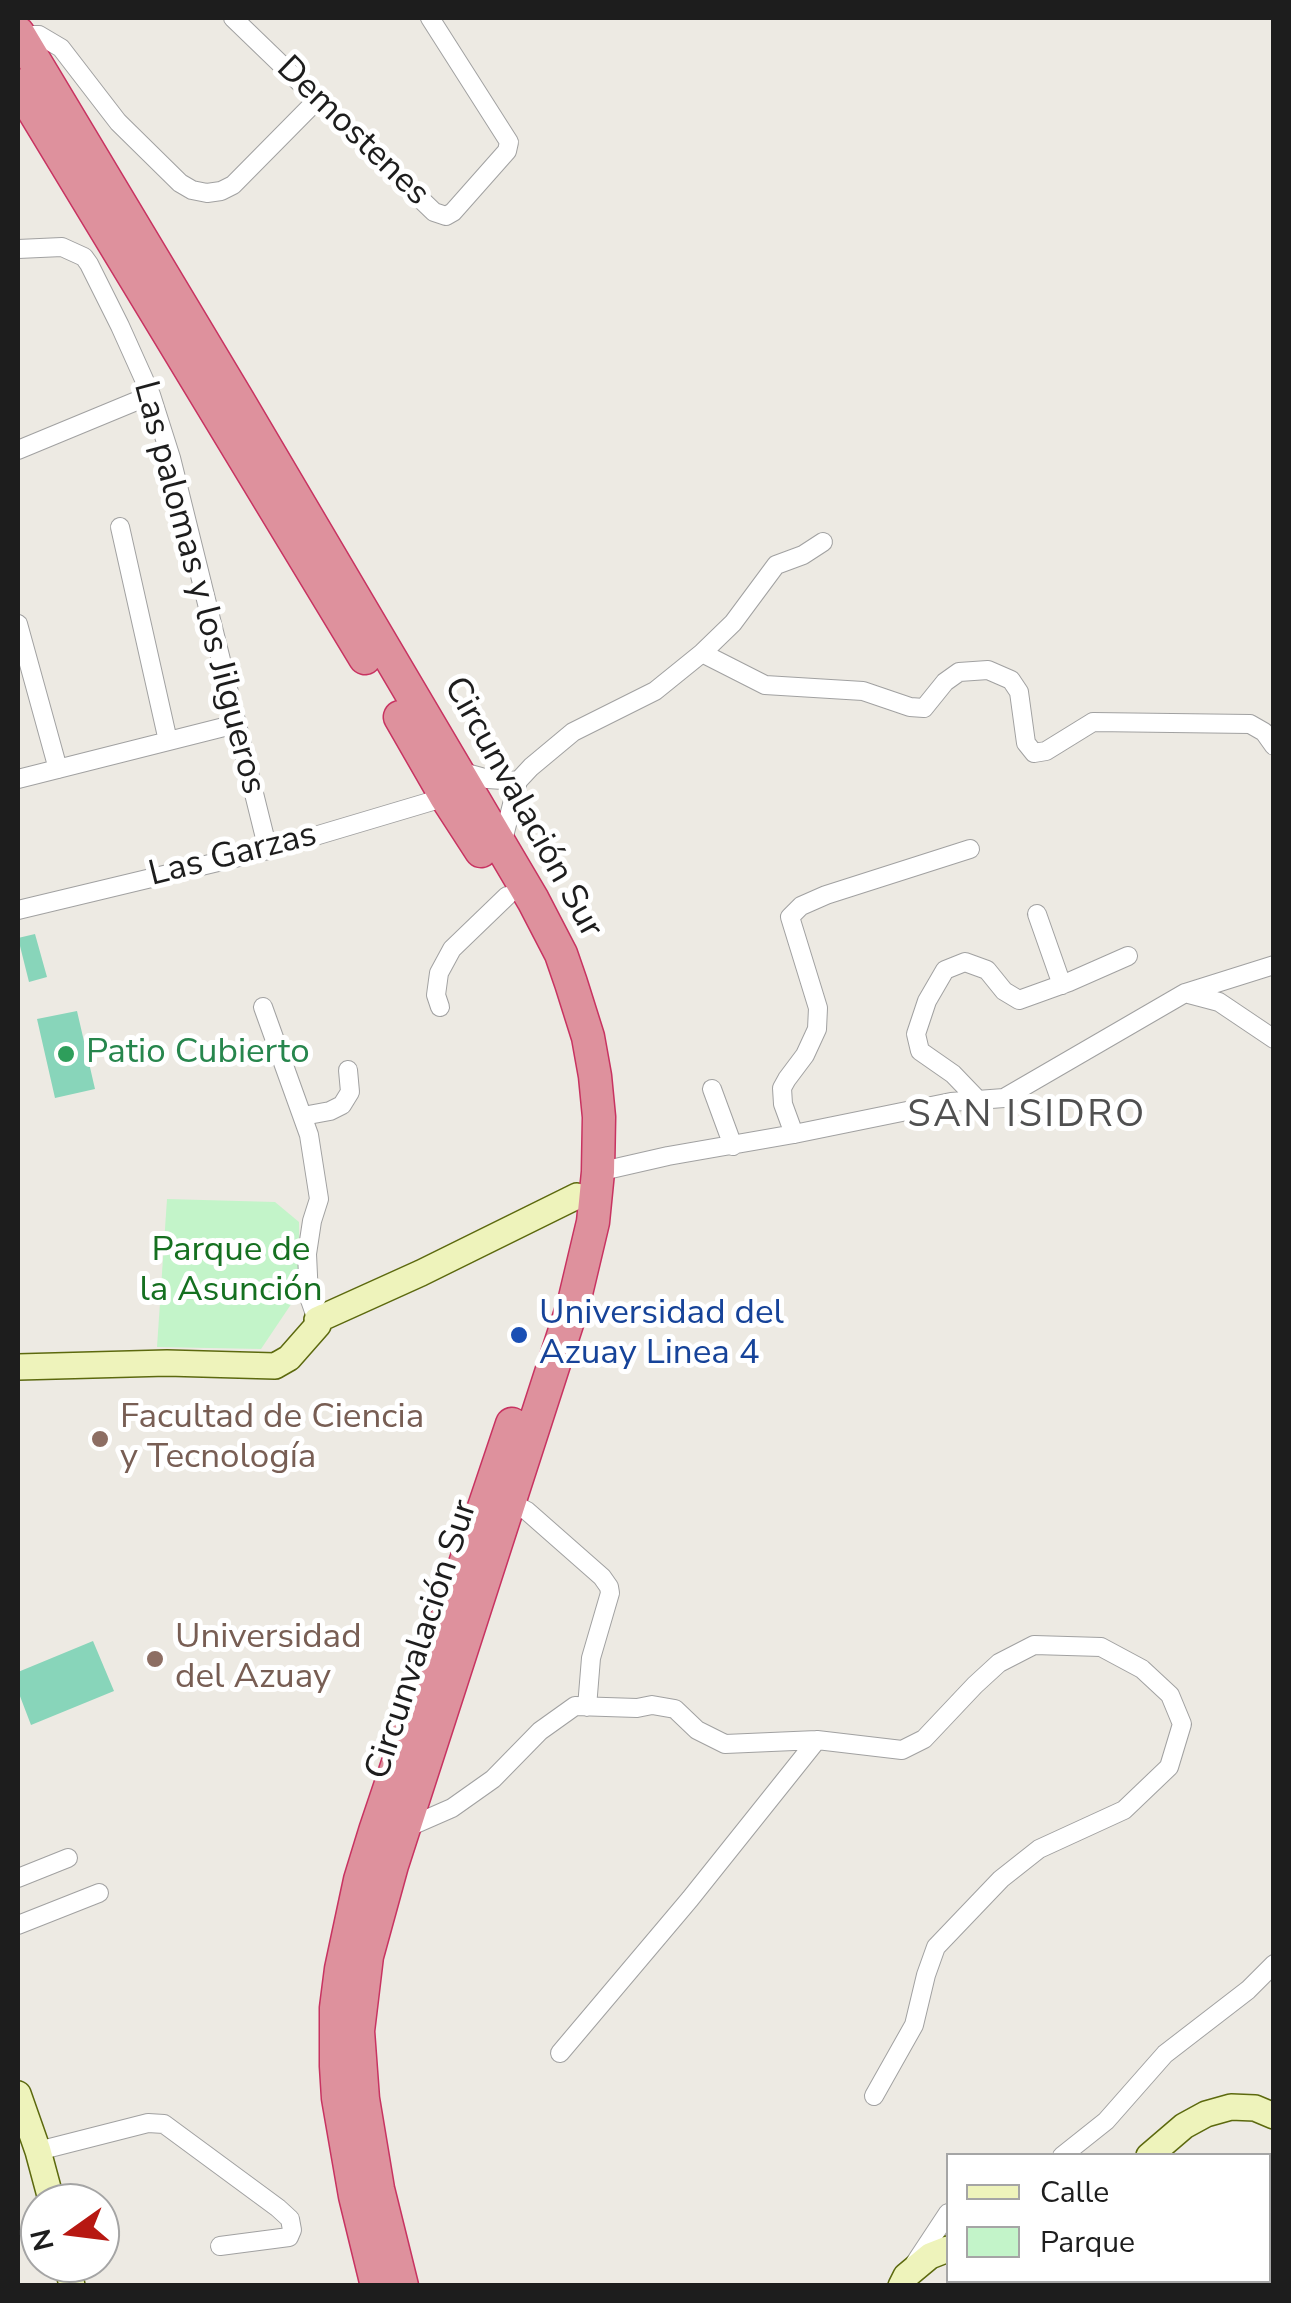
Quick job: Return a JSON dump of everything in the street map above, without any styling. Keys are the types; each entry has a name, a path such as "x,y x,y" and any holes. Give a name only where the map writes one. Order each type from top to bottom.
{"highway":[{"name":"Circunvalación Sur","path":"18,34 452,784 549,980 574,1062 592,1222 574,1302 403,1829 367,1956 360,1998 358,2046 371,2152 402,2286"},
{"name":"Circunvalación Sur","path":"18,84 390,699 502,844 560,954 581,1011 596,1076 599,1117 588,1184 376,1828 346,1942 336,2008 338,2098 355,2196 377,2286"}],"street":[{"name":"Demostenes","path":"234,18 434,212 446,216 508,151 508,142 430,18"},
{"path":"18,34 39,35 61,48 118,122 192,190 221,192 233,185 318,99"},
{"name":"Las palomas y los Jilgueros","path":"18,249 55,247 84,257 151,395 171,458 268,850"},
{"path":"18,450 151,395"},
{"path":"120,527 168,741"},
{"path":"502,844 518,782 572,732 656,691 733,623 776,565 803,556 823,542"},
{"path":"18,624 58,769"},
{"path":"702,654 765,685 862,692 924,708 945,682 960,672 988,670 1011,680 1019,692 1026,743 1034,753 1046,751 1093,722 1250,724 1264,732 1274,746"},
{"path":"18,779 236,724"},
{"path":"452,784 488,778 518,782"},
{"name":"Las Garzas","path":"18,910 268,850 452,784"},
{"path":"794,1134 783,1104 782,1088 818,1029 818,1008 790,917 801,906 826,896 970,849"},
{"path":"440,1007 436,995 439,973 452,949 507,896"},
{"path":"1037,914 1062,984"},
{"path":"978,1100 953,1074 920,1051 916,1034 927,1001 945,970 965,962 986,970 1004,991 1019,1000 1128,956"},
{"path":"317,1320 421,1273 588,1184 668,1156 951,1102 1004,1098 1185,993 1274,965"},
{"path":"1185,993 1219,1002 1274,1039"},
{"path":"18,1367 166,1363 275,1366 289,1358 318,1326 309,1296 307,1254 319,1200 309,1136 263,1007"},
{"path":"302,1116 342,1105 350,1092 348,1070"},
{"path":"712,1088 732,1146"},
{"path":"510,1502 528,1512 608,1587 610,1594 591,1658 587,1707"},
{"path":"403,1829 452,1808 492,1780 540,1731 575,1706 652,1705 676,1709 697,1730 725,1744 817,1740 902,1750 924,1739 999,1663 1034,1646 1102,1647 1142,1669 1170,1695 1182,1724 1168,1768 1124,1810 1039,1849 1002,1879 936,1947 914,2025 874,2096"},
{"path":"560,2053 817,1740"},
{"path":"18,1878 68,1858"},
{"path":"18,1924 99,1893"},
{"path":"1066,2153 1106,2121 1165,2054 1248,1990 1274,1964"},
{"path":"18,2094 45,2183"},
{"path":"1152,2153 1184,2126 1206,2114 1231,2107 1256,2108 1274,2116"},
{"path":"30,2144 148,2123 164,2124 290,2219 289,2237 220,2246"},
{"path":"904,2281 946,2216"},
{"path":"904,2281 930,2256 946,2250"}],"green space":[{"path":"35,934 47,977 29,982 18,938"},
{"name":"Patio Cubierto","path":"77,1011 95,1089 55,1098 37,1019"},
{"name":"Parque de la Asunción","path":"167,1199 275,1202 299,1222 300,1291 261,1349 157,1347"},
{"path":"93,1641 114,1691 31,1725 18,1691 18,1672"}],"place":[{"name":"Patio Cubierto","path":"66,1054"},
{"name":"Universidad del Azuay Linea 4","path":"519,1335"},
{"name":"Facultad de Ciencia y Tecnología","path":"100,1439"},
{"name":"Universidad del Azuay","path":"155,1659"}],"district":[{"name":"SAN ISIDRO","path":"1027,1117"}]}
